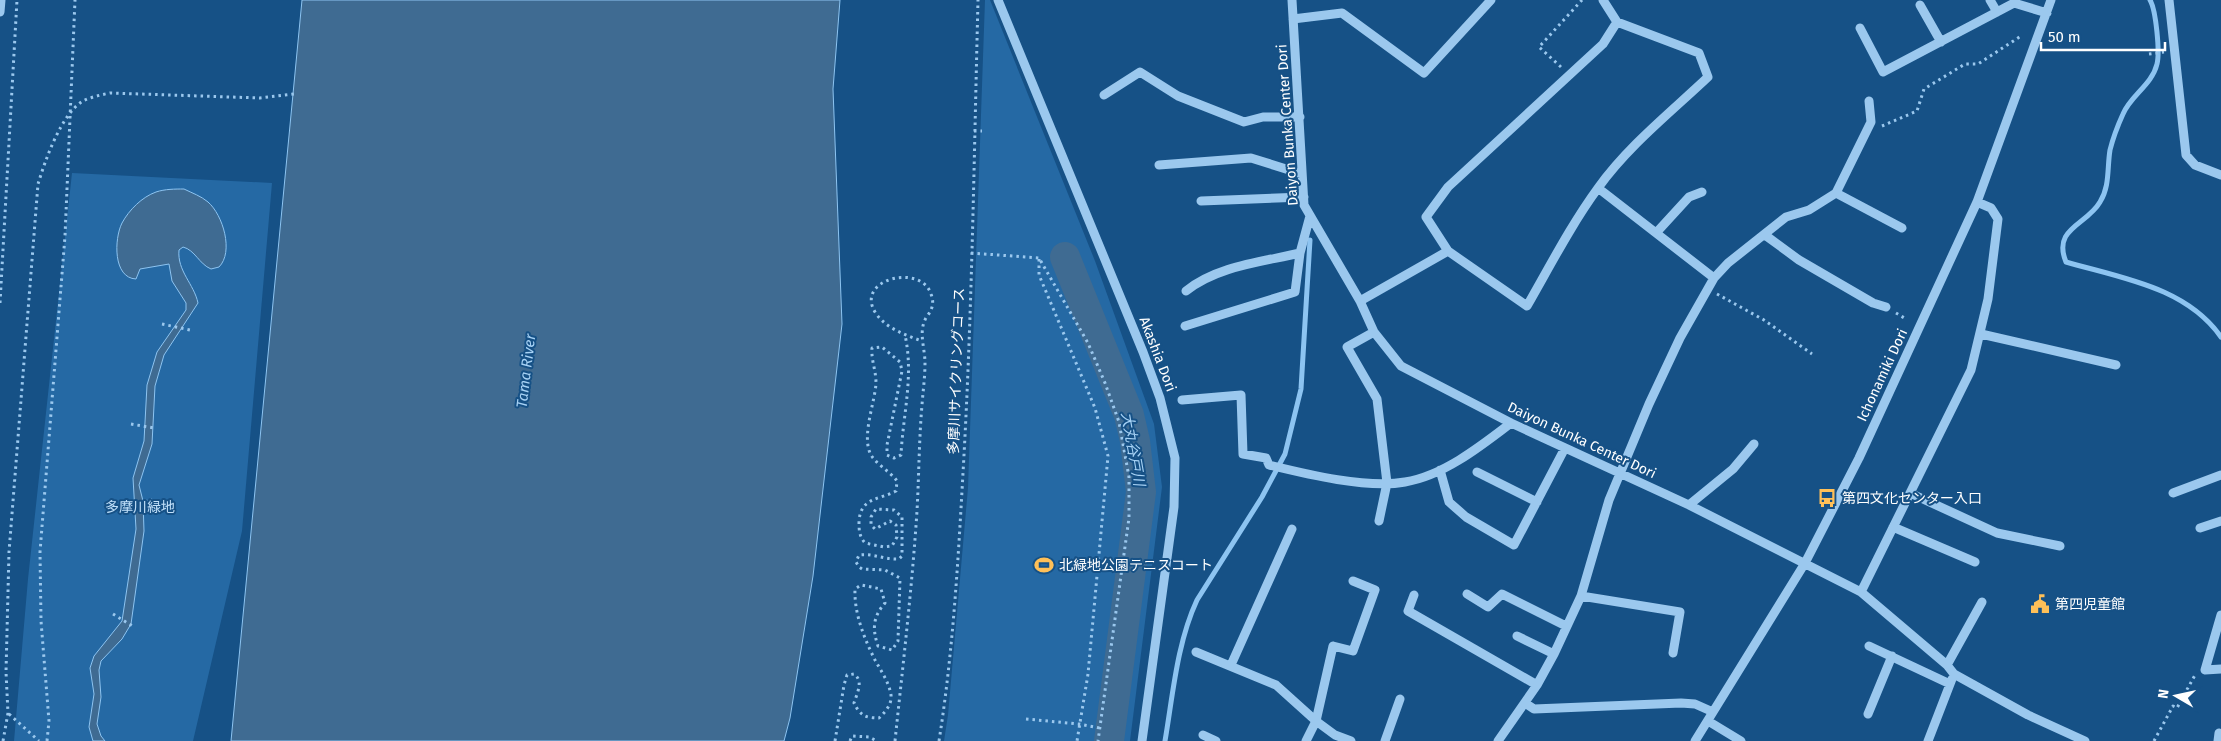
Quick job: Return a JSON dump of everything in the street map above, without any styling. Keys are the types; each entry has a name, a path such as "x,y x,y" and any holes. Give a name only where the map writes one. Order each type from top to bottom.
{"street":[{"path":"0,12 1,0"},
{"name":"Akashia Dori","path":"998,0 1143,352 1160,398 1174,458 1174,507 1142,741"},
{"name":"Daiyon Bunka Center Dori","path":"1292,0 1304,205 1360,301 1374,332 1401,366 1511,423 1688,505 1861,592 1947,665 1954,674 2028,715 2085,741"},
{"path":"1293,19 1342,13 1424,73 1491,0"},
{"path":"1604,0 1617,22 1699,53 1708,77 1620,162 1598,188 1563,242 1527,306 1448,250 1426,217 1448,187 1603,44 1617,22"},
{"path":"1990,0 1997,12"},
{"name":"Ichonamiki Dori","path":"1695,741 1805,563 1859,458 1977,202 2051,0"},
{"path":"2169,0 2186,155 2195,165 2221,175"},
{"path":"1860,28 1883,72 2014,3 2047,13"},
{"path":"1920,5 1941,42"},
{"path":"1104,96 1140,72 1178,96 1244,122 1262,117 1300,117"},
{"path":"1498,741 1537,685 1554,654 1581,596 1609,500 1680,338 1714,278 1728,263 1786,217 1809,210 1836,194 1871,122 1869,101"},
{"path":"1159,165 1251,158 1302,174"},
{"path":"1598,188 1714,278"},
{"path":"1656,233 1689,197 1702,192"},
{"path":"1836,194 1902,228"},
{"path":"1201,201 1304,197"},
{"path":"1861,592 1964,384 1981,334 1998,219 1991,208 1977,202"},
{"path":"1185,326 1295,292 1300,253 1310,216"},
{"path":"1765,235 1799,260 1873,302 1886,307"},
{"path":"1360,301 1448,250"},
{"path":"1186,291 1199,280 1219,272 1300,253"},
{"path":"1374,332 1347,348 1377,399 1387,482 1379,521"},
{"path":"1981,334 2116,364"},
{"path":"1182,400 1241,395 1243,454 1266,458 1269,465 1348,481 1405,482 1440,470 1489,440 1511,423"},
{"path":"1688,505 1733,469 1754,444"},
{"path":"1440,470 1449,502 1466,517 1514,545 1565,448"},
{"path":"1477,472 1537,502"},
{"path":"2172,492 2221,475"},
{"path":"1910,493 1997,534 2060,546"},
{"path":"2200,528 2221,521"},
{"path":"1893,527 1975,562"},
{"path":"1231,665 1292,529"},
{"path":"1306,741 1316,721 1333,646 1353,651 1375,590 1353,581"},
{"path":"1414,594 1408,611 1537,685"},
{"path":"1467,594 1488,607 1502,594 1566,626"},
{"path":"1581,596 1680,612 1673,652"},
{"path":"1947,665 1982,602"},
{"path":"2221,615 2205,670 2221,669"},
{"path":"1517,636 1554,654"},
{"path":"1869,646 1950,684"},
{"path":"1196,652 1276,685 1316,721 1335,735 1351,741"},
{"path":"1868,714 1892,656"},
{"path":"1928,741 1954,674"},
{"path":"1385,741 1400,699"},
{"path":"1525,703 1534,709 1681,703 1694,704 1714,712"},
{"path":"1708,721 1741,741"},
{"path":"1203,735 1216,741"}],"path":[{"path":"0,303 17,0"},
{"path":"47,741 49,721 39,587 40,542 65,236 75,0"},
{"name":"多摩川サイクリングコース","path":"939,741 951,644 968,385 978,0"},
{"path":"1569,74 1539,47 1582,0"},
{"path":"1867,132 1917,111 1924,89 1965,64 1978,64 2021,36"},
{"path":"2150,54 2163,53"},
{"path":"3,741 8,713 6,672 10,552 38,184 44,164 70,113 81,102 110,93 260,98 294,94"},
{"path":"974,131 982,131"},
{"path":"971,253 1039,258"},
{"path":"1039,258 1039,275 1095,408 1108,456 1088,674 1077,741"},
{"path":"1039,258 1088,343 1119,422 1129,477 1129,518 1098,741"},
{"path":"895,741 917,510 925,362 922,329 931,310 933,300 930,290 924,283 917,280 890,278 880,283 873,293 871,305 877,314 893,330 922,341"},
{"path":"1708,289 1764,320 1812,354"},
{"path":"162,324 190,330"},
{"path":"835,741 847,675 854,674 858,677 860,683 854,703 859,713 867,718 879,718 888,710 892,696 865,639 855,601 855,589 861,585 881,589 885,603 877,612 873,625 878,646 892,650 898,642 900,578 885,570 859,568 856,562 859,554 875,555 891,560 899,559 902,556 902,517 894,510 876,509 871,517 871,525 875,528 890,521 896,525 897,537 892,546 884,547 865,544 860,537 859,528 860,511 866,502 896,491 896,481 874,459 869,448 871,404 876,383 871,357 872,348 882,347 900,362 902,371 887,445 887,455 894,458 901,455 901,431 906,408 909,354 905,335"},
{"path":"130,424 154,428"},
{"path":"126,506 152,500"},
{"path":"113,614 134,627"},
{"path":"2154,741 2173,706 2177,708 2196,674 2205,670"},
{"path":"0,672 6,672"},
{"path":"0,696 7,696"},
{"path":"8,713 40,741"},
{"path":"1026,719 1100,728"},
{"path":"850,741 852,736 861,736 877,741"}],"green space":[{"path":"985,0 990,0 1095,261 1154,424 1162,487 1130,741 944,741 948,715 968,488"},
{"name":"多摩川緑地","path":"72,173 272,183 242,531 193,741 14,741 28,579"}],"water":[{"name":"Tama River","path":"302,0 840,0 833,89 842,324 813,576 790,718 784,741 231,741"},
{"path":"170,189 184,189 202,198 213,208 225,234 226,252 219,267 211,269 187,249 183,247 179,250 183,271 198,303 164,355 155,386 152,444 139,485 143,501 144,531 131,624 122,639 101,661 99,670 101,697 97,724 105,741 93,741 89,727 94,694 90,668 94,656 122,621 136,529 133,478 144,441 147,385 157,352 186,310 186,303 172,281 169,264 140,269 136,279 128,277 123,272 117,257 119,230 132,209 151,194"}],"waterway":[{"path":"2150,0 2156,21 2158,41 2157,64 2151,78 2131,101 2119,123 2110,150 2107,183 2100,202 2094,210 2067,234 2063,251 2066,262 2151,287 2190,306 2207,320 2221,337"},
{"path":"1165,741 1180,651 1190,616 1197,600 1262,497 1285,454 1301,389 1310,240"},
{"name":"大丸谷戸川","path":"1065,257 1129,415 1135,441 1141,492 1109,741"}],"place":[{"name":"第四文化センター入口","path":"1827,498"},
{"name":"北緑地公園テニスコート","path":"1044,565"},
{"name":"第四児童館","path":"2040,604"}]}
